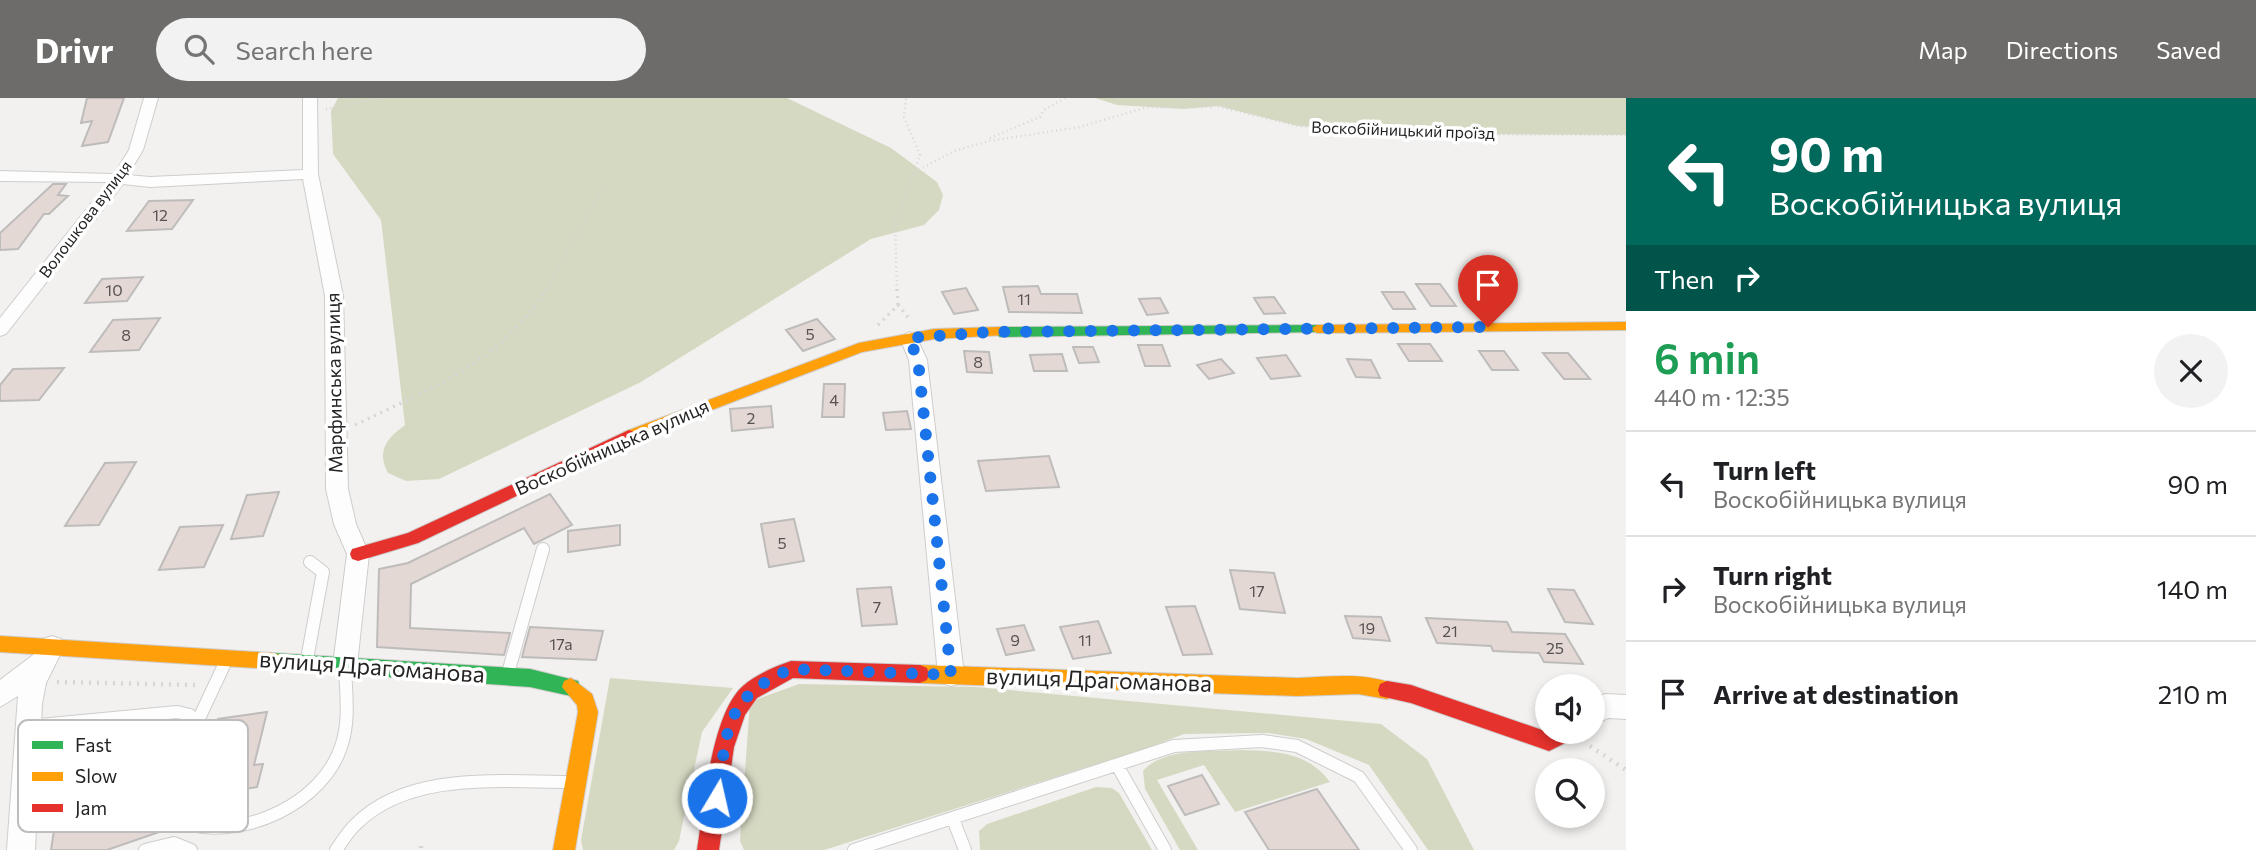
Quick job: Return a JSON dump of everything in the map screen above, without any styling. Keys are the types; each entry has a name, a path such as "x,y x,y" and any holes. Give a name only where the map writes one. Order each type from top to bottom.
{"street":[{"name":"Волошкова вулиця","path":"0,330 117,181 136,150 151,98"},
{"name":"Марфинська вулиця","path":"310,105 310,174 334,296 334,435 337,489 345,524 358,554 345,665"},
{"path":"0,176 93,176 117,181 310,174"},
{"name":"Воскобійницька вулиця","path":"358,554 412,538 659,422 859,348 909,338 991,332 1626,326"},
{"path":"909,338 918,360 951,675"},
{"name":"вулиця Драгоманова","path":"0,644 48,653 228,657 507,676 560,683 583,695 588,712 564,850"},
{"path":"0,695 48,653"},
{"path":"27,720 34,681 48,653"},
{"name":"вулиця Драгоманова","path":"708,850 729,721 755,688 791,669 1297,687 1358,685 1411,694 1535,738"},
{"path":"1605,706 1626,707"},
{"path":"21,850 22,832"}],"lane":[{"path":"507,676 543,549"},
{"path":"306,662 323,572 310,562"},
{"path":"198,720 228,657"},
{"path":"248,822 259,820 296,803 321,784 343,745 345,665"},
{"path":"96,720 177,712 190,715 192,720"},
{"path":"854,850 1174,746 1262,741 1297,746 1359,777 1411,850"},
{"path":"1116,765 1166,850"},
{"path":"327,850 339,845 375,809 421,790 457,783 575,782"},
{"path":"953,819 965,850"},
{"path":"145,850 176,842 191,850"}],"path":[{"path":"310,105 382,98"},
{"path":"898,305 895,222 920,155 904,117 906,98"},
{"path":"915,172 943,153 985,140 1040,117 1044,110 1065,98"},
{"name":"Воскобійницький проїзд","path":"1183,98 1298,126 1441,134 1626,135"},
{"path":"985,140 1073,129 1092,120 1158,106 1184,109 1218,106 1250,98"},
{"path":"334,435 464,372 501,345 548,290 603,188"},
{"path":"1587,744 1626,770"}],"green space":[{"path":"338,98 787,98 891,148 937,182 943,195 939,210 924,225 871,239 641,382 439,479 406,481 388,473 383,458 389,440 405,425 381,220 333,154 331,111"},
{"path":"1095,98 1626,98 1626,135 1441,134 1298,126 1218,106 1184,109 1117,105"},
{"path":"610,678 733,688 702,732 679,841 674,850 583,850 581,840"},
{"path":"799,684 976,687 1381,724 1427,759 1474,850 1428,850 1369,765 1306,739 1268,733 1184,734 1142,750 824,850 744,850 740,841 750,702"},
{"path":"1240,750 1290,755 1312,764 1330,782 1235,812 1204,765 1157,780 1198,850 1180,850 1145,789 1143,771 1152,763 1175,754"},
{"path":"1096,787 1112,788 1119,793 1152,850 980,850 979,831 987,824"}],"building":[{"path":"87,98 124,98 108,142 82,146 92,121 81,123"},
{"path":"53,184 66,184 58,195 68,196 49,214 44,214 18,249 0,250 0,233"},
{"path":"193,200 172,229 127,231 149,201"},
{"path":"143,277 127,301 85,303 102,279"},
{"path":"1416,284 1440,284 1456,306 1431,306"},
{"path":"1038,286 1041,294 1077,294 1082,313 1009,312 1003,287"},
{"path":"966,288 978,310 954,314 942,292"},
{"path":"1382,292 1404,292 1415,309 1393,309"},
{"path":"1274,297 1285,313 1264,314 1254,298"},
{"path":"1160,298 1168,313 1147,315 1139,299"},
{"path":"160,318 139,350 90,352 113,320"},
{"path":"817,319 835,339 803,351 786,330"},
{"path":"1398,344 1430,344 1442,361 1409,361"},
{"path":"1138,345 1162,345 1170,366 1145,366"},
{"path":"1073,347 1093,347 1099,362 1079,363"},
{"path":"964,351 989,352 992,373 967,372"},
{"path":"1479,351 1504,351 1518,370 1492,370"},
{"path":"1543,353 1568,353 1590,379 1564,379"},
{"path":"1062,354 1067,371 1034,371 1030,355"},
{"path":"1286,355 1300,376 1271,379 1257,358"},
{"path":"1221,359 1234,373 1209,379 1197,365"},
{"path":"1347,359 1371,360 1380,378 1356,377"},
{"path":"64,368 39,400 0,401 0,385 13,369"},
{"path":"824,384 845,384 844,417 822,417"},
{"path":"771,406 773,427 732,431 730,409"},
{"path":"907,411 911,429 886,430 883,413"},
{"path":"1049,456 1059,487 986,491 978,461"},
{"path":"136,462 99,525 65,526 105,463"},
{"path":"279,492 263,536 231,539 247,495"},
{"path":"550,494 572,525 534,544 524,528 411,584 410,628 510,633 504,655 377,647 379,569 408,563"},
{"path":"794,519 804,561 769,567 761,524"},
{"path":"223,525 204,567 159,570 180,527"},
{"path":"620,525 620,545 568,552 568,531"},
{"path":"1230,570 1274,573 1285,613 1240,609"},
{"path":"891,587 897,624 862,626 857,589"},
{"path":"1548,589 1574,590 1593,624 1565,622"},
{"path":"1195,606 1212,654 1183,655 1166,607"},
{"path":"1345,616 1381,617 1390,641 1353,638"},
{"path":"1426,618 1507,622 1512,632 1565,634 1583,664 1544,662 1539,653 1493,651 1491,646 1437,643"},
{"path":"1098,621 1111,653 1073,659 1060,627"},
{"path":"1024,625 1034,650 1006,655 997,629"},
{"path":"530,627 603,631 596,660 522,657"},
{"path":"267,712 254,765 263,764 257,787 248,788 248,720 218,719"},
{"path":"1202,775 1219,804 1185,815 1168,786"},
{"path":"1317,789 1359,850 1269,850 1245,812"},
{"path":"54,832 159,832 107,850 51,850"}],"traffic: fast":[{"path":"1000,332 1317,329"},
{"path":"273,661 530,678 571,687"}],"traffic: slow":[{"path":"1317,329 1626,326"},
{"path":"629,436 859,348 934,334 1000,332"},
{"path":"0,644 273,661"},
{"path":"920,674 1297,687 1358,685 1387,690"},
{"path":"564,850 588,712 585,700 571,687"}],"traffic: jam":[{"path":"358,554 412,538 629,436"},
{"path":"708,850 724,747 737,710 750,692 791,669 920,674"},
{"path":"1387,690 1411,694 1535,737"}],"route":[{"path":"717,798 729,721 745,697 779,674 791,669 951,675 918,360 909,338 934,334 991,332 1488,327"}]}
